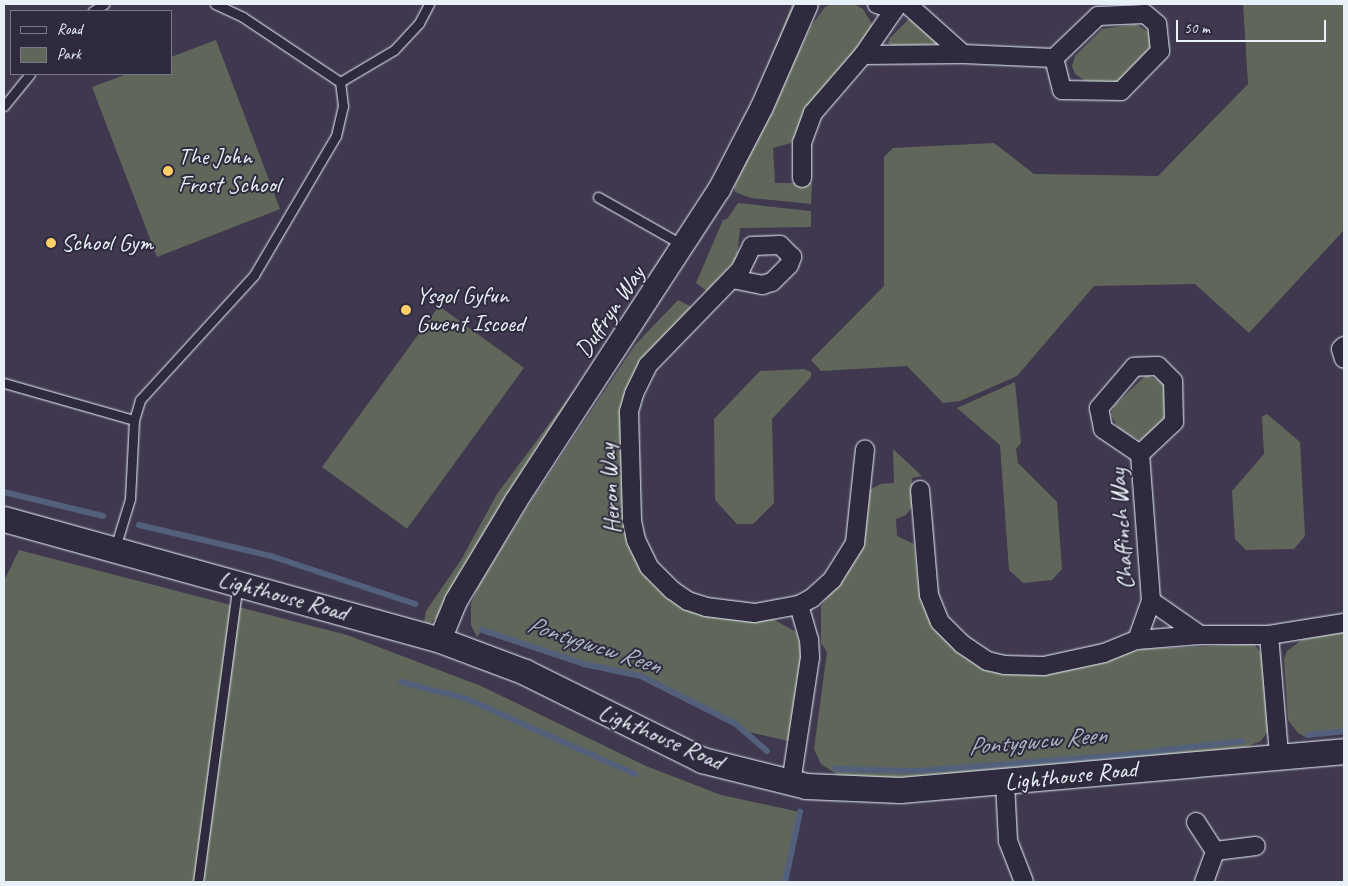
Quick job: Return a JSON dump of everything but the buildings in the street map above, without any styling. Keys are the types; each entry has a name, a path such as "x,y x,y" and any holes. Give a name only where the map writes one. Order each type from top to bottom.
{"main road":[{"name":"Lighthouse Road","path":"4,519 440,640 525,672 702,760 790,782 826,788 900,790 1005,783 1279,755 1344,751"}],"street":[{"name":"Duffryn Way","path":"440,640 456,601 516,501 719,190 762,107 807,4"},
{"path":"877,4 899,6 963,54"},
{"path":"802,178 802,143 813,113 863,54 899,6"},
{"path":"863,54 963,54 1054,58 1098,16 1145,14 1158,24 1160,51 1122,91 1062,90 1054,58"},
{"name":"Heron Way","path":"732,279 648,365 634,394 629,412 632,521 636,540 649,567 672,590 688,601 706,607 754,613 799,605 812,598 832,580 855,543 866,450"},
{"path":"1344,346 1341,349 1344,359"},
{"name":"Chaffinch Way","path":"1158,366 1173,381 1174,422 1140,454 1102,429 1099,408 1134,367 1158,366"},
{"name":"Chaffinch Way","path":"1137,640 1151,601 1140,454"},
{"path":"920,490 928,595 940,622 974,653 1004,665 1044,666 1104,653 1137,640 1200,635 1269,636 1344,623"},
{"name":"Chaffinch Way","path":"1151,601 1200,635"},
{"path":"790,782 810,657 809,640 799,605"},
{"path":"1269,636 1279,755"},
{"path":"1005,783 1008,841 1024,882"},
{"path":"1196,822 1214,851 1204,882"},
{"path":"1214,851 1256,846"}],"lane":[{"path":"114,549 130,499 134,420 140,400 254,275 336,136 343,106 340,82 243,17 215,4"},
{"path":"340,82 394,50 419,23 429,4"},
{"path":"4,106 29,75"},
{"path":"598,197 683,245"},
{"path":"4,383 134,420"},
{"path":"198,882 238,584"}],"green space":[{"path":"792,4 799,4 762,80"},
{"path":"833,4 854,4 863,9 872,24 873,32 814,98 791,143 773,148 775,183 812,183 811,204 751,198 735,192 734,187 811,26 825,7"},
{"path":"1243,4 1344,4 1344,230 1249,333 1195,284 1094,286 1017,376 960,401 943,403 907,366 821,371 811,360 884,286 884,157 893,148 994,143 1034,174 1158,176 1248,84"},
{"path":"911,17 940,42 938,44 892,46 888,43 890,38"},
{"path":"1136,24 1150,33 1153,40 1150,51 1120,82 1087,82 1075,74 1072,66 1075,56 1102,29"},
{"path":"216,40 280,209 157,257 92,87 124,75 172,75 172,57"},
{"path":"738,203 811,211 811,227 740,228 737,258 707,291 696,283 723,220 727,219"},
{"path":"666,249 667,257 441,613 430,624 424,621 426,611 461,560 497,494 587,373"},
{"path":"678,300 692,307 643,360 627,391 621,445 625,530 630,550 649,581 680,607 720,619 773,619 796,632 803,656 788,741 744,731 694,700 641,676 584,664 482,630 477,637 471,625 471,604 479,585 527,507 635,345"},
{"path":"439,306 524,368 407,529 322,467"},
{"path":"804,369 811,372 811,377 772,419 774,503 753,524 737,524 715,500 714,419 760,371"},
{"path":"1146,375 1164,382 1167,421 1148,440 1141,441 1119,429 1111,415 1114,406"},
{"path":"1015,382 1021,443 1016,449 1018,463 1057,502 1062,569 1052,580 1023,583 1009,570 1000,445 957,408"},
{"path":"1267,414 1300,442 1305,536 1294,549 1246,550 1235,539 1232,491 1264,454 1262,417"},
{"path":"893,449 922,476 912,478 914,504 906,515 896,519 897,536 914,544 919,591 926,611 956,649 1069,668 1144,649 1254,644 1267,661 1270,719 1268,731 1261,741 1246,747 918,780 841,777 821,764 814,749 827,652 821,643 821,606 858,557 864,538 870,490 880,484 894,483"},
{"path":"19,550 347,635 481,686 646,766 721,795 800,812 785,882 4,882 4,581"},
{"path":"1344,632 1344,731 1309,735 1307,738 1298,733 1288,720 1284,659 1287,651 1303,639"}],"waterway":[{"name":"Pontygwcw Reen","path":"4,492 103,516"},
{"name":"Pontygwcw Reen","path":"139,525 271,556 415,604"},
{"name":"Pontygwcw Reen","path":"482,630 584,664 641,676 736,724 767,751"},
{"path":"401,682 467,699 635,774"},
{"name":"Pontygwcw Reen","path":"1308,735 1344,731"},
{"name":"Pontygwcw Reen","path":"835,769 916,771 1123,755 1242,741"},
{"path":"785,882 800,812"}],"place":[{"name":"The John Frost School","path":"168,171"},
{"name":"School Gym","path":"51,243"},
{"name":"Ysgol Gyfun Gwent Iscoed","path":"406,310"}]}
